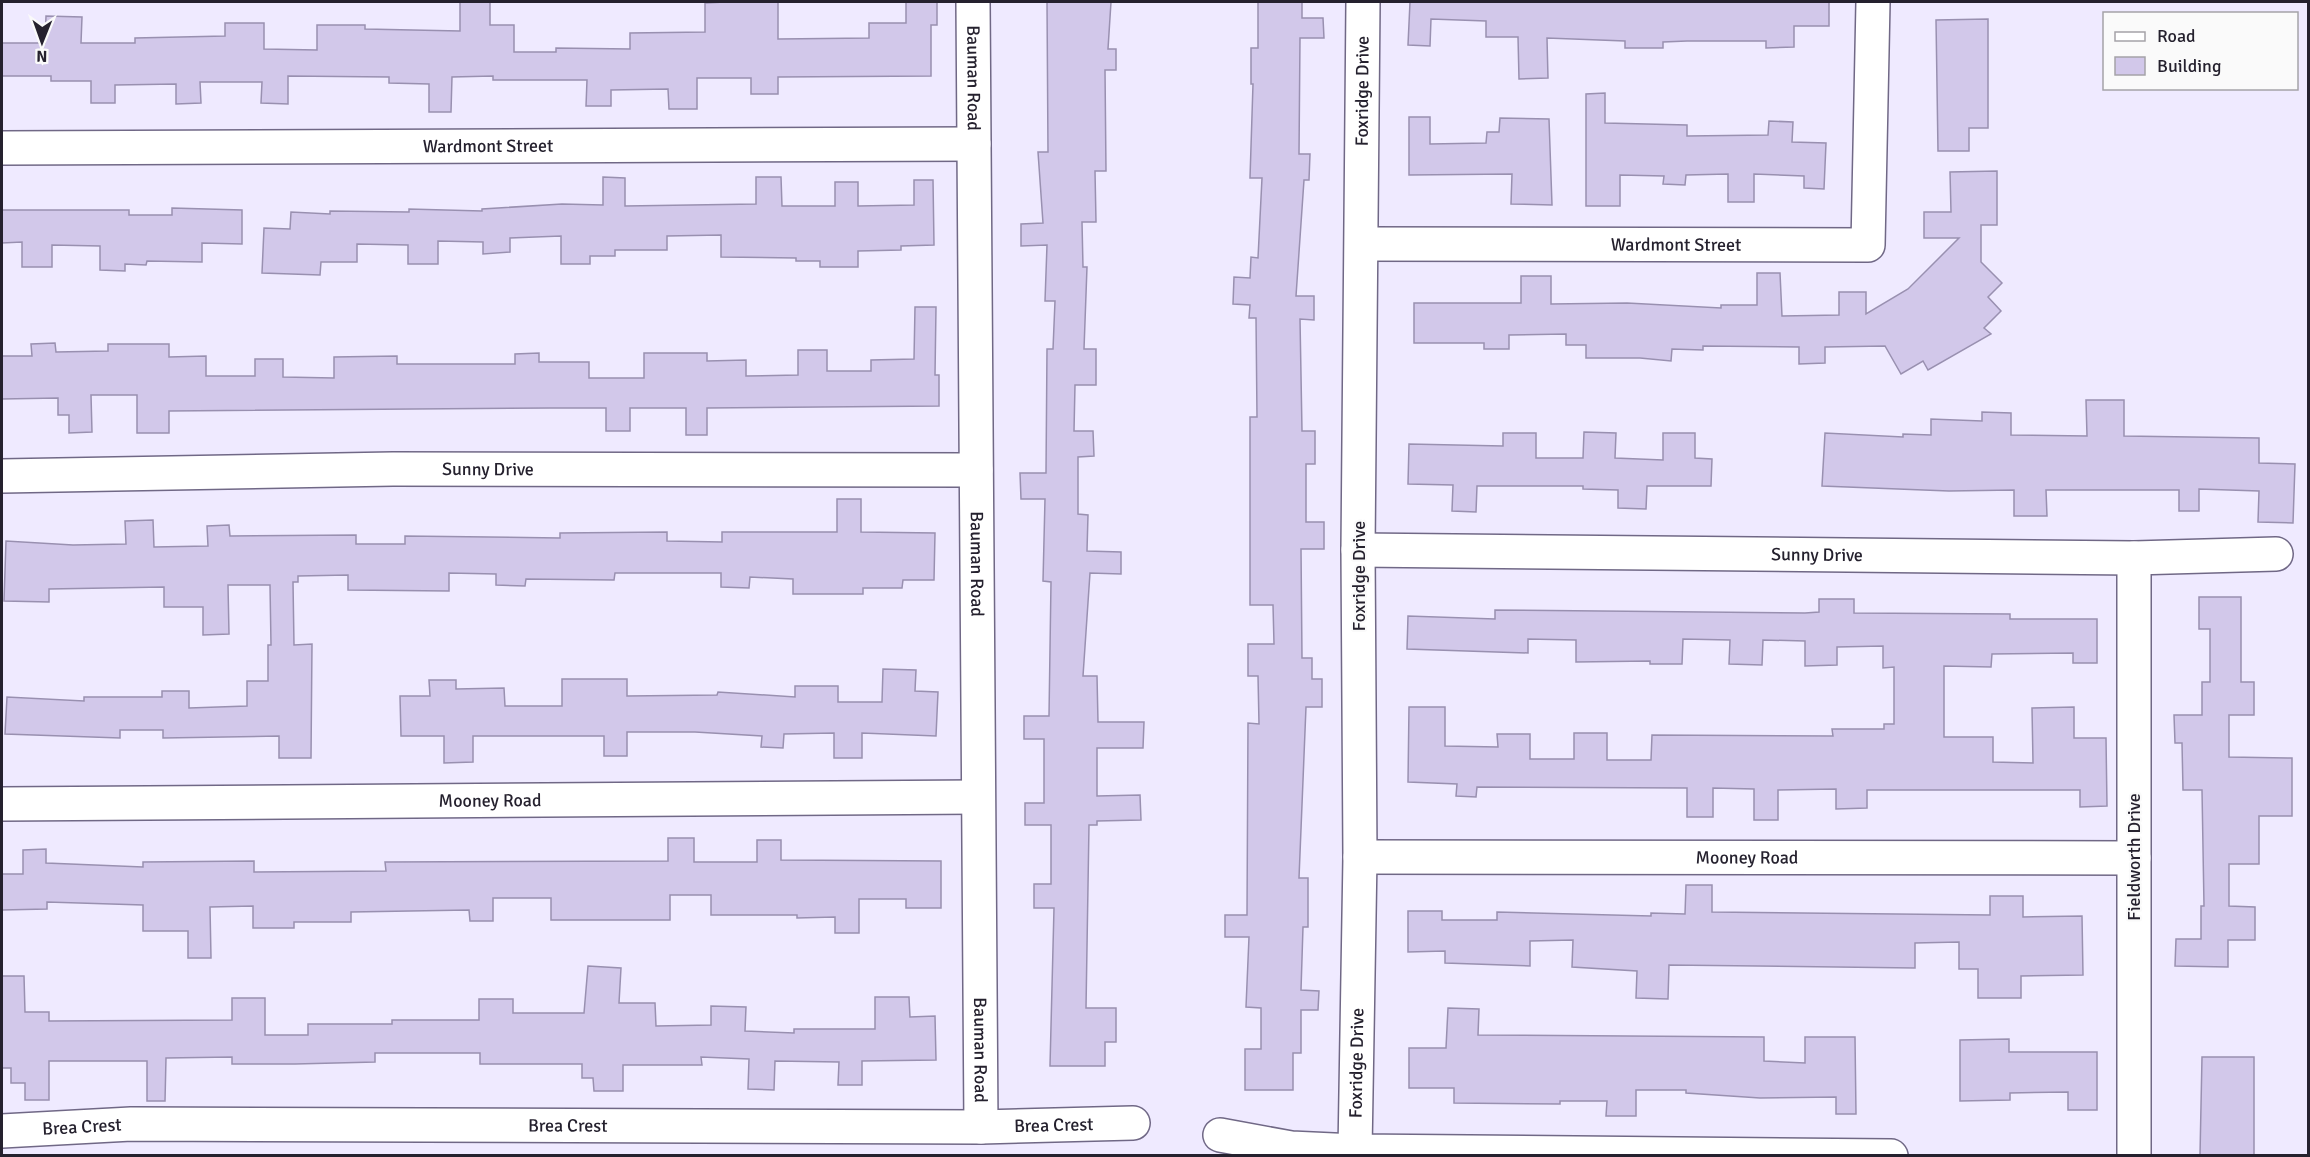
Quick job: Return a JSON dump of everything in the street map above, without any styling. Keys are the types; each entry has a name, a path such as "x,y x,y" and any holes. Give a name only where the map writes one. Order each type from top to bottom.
{"street":[{"name":"Bauman Road","path":"973,2 981,1127"},
{"name":"Foxridge Drive","path":"1355,1151 1360,857 1358,549 1363,2"},
{"name":"Wardmont Street","path":"1362,244 1868,245 1873,2"},
{"name":"Wardmont Street","path":"2,148 974,144"},
{"name":"Sunny Drive","path":"2,476 393,469 976,470"},
{"name":"Sunny Drive","path":"1358,549 2134,558 2276,555"},
{"name":"Fieldworth Drive","path":"2134,558 2134,1155"},
{"name":"Mooney Road","path":"2,804 978,797"},
{"name":"Mooney Road","path":"1360,857 2134,858"},
{"name":"Brea Crest","path":"2,1131 131,1124 981,1127 1133,1123"},
{"path":"1220,1135 1291,1148 1355,1151 1891,1155"}],"building":[{"path":"460,2 490,2 490,25 514,25 514,52 556,52 556,48 630,49 630,33 705,32 705,3 778,2 778,39 869,38 869,23 906,23 906,2 937,2 937,25 931,25 931,76 778,77 778,94 751,94 751,78 697,78 697,109 669,109 668,89 611,90 611,106 586,106 587,80 493,80 493,76 452,77 451,112 429,112 429,84 389,83 389,77 288,76 288,104 261,103 262,82 200,82 201,103 176,104 176,84 115,85 115,103 91,103 91,81 51,81 51,76 2,76 2,43 45,43 46,16 82,17 81,43 135,43 135,38 225,36 225,23 264,23 264,49 317,50 317,25 365,25 365,29 460,31"},
{"path":"1047,2 1111,2 1108,49 1116,49 1116,70 1105,70 1106,171 1095,171 1096,222 1082,222 1083,267 1087,267 1084,349 1096,349 1096,385 1075,385 1074,431 1093,431 1094,456 1078,457 1078,514 1088,515 1087,551 1121,552 1121,574 1090,573 1083,676 1097,676 1098,722 1144,722 1143,748 1097,748 1097,796 1140,795 1141,820 1097,821 1097,825 1089,825 1086,1008 1116,1008 1116,1042 1105,1042 1105,1066 1050,1066 1054,908 1034,908 1034,884 1051,884 1051,825 1025,825 1025,803 1044,803 1044,739 1024,739 1024,716 1049,716 1051,582 1043,581 1045,499 1021,499 1020,473 1046,473 1047,349 1053,349 1055,301 1045,301 1047,245 1021,246 1021,224 1043,223 1038,152 1048,152"},
{"path":"1258,2 1302,2 1302,18 1323,18 1324,38 1300,38 1299,154 1310,154 1309,180 1304,180 1296,296 1314,296 1314,320 1300,319 1302,431 1315,431 1315,464 1306,464 1306,522 1324,522 1324,549 1301,549 1302,658 1312,658 1312,679 1322,679 1322,707 1306,707 1299,878 1308,878 1308,927 1303,927 1301,990 1319,991 1318,1010 1301,1010 1301,1053 1293,1053 1293,1090 1245,1090 1245,1049 1261,1049 1261,1008 1246,1007 1249,937 1225,937 1225,915 1247,915 1248,723 1259,724 1258,676 1248,676 1248,644 1274,644 1273,605 1250,605 1250,417 1257,417 1256,318 1249,318 1250,305 1233,304 1234,277 1250,278 1251,257 1258,258 1262,178 1250,178 1253,84 1251,84 1251,48 1258,48"},
{"path":"1410,2 1829,2 1829,26 1794,26 1794,47 1766,48 1766,41 1687,41 1663,42 1663,48 1625,48 1625,41 1547,38 1548,78 1519,79 1518,37 1486,37 1486,21 1431,19 1430,46 1408,45"},
{"path":"1988,19 1988,128 1969,128 1969,151 1938,151 1936,20"},
{"path":"1605,93 1605,123 1687,125 1687,136 1768,135 1769,121 1793,122 1792,142 1826,143 1824,189 1804,188 1804,176 1754,174 1754,202 1728,202 1728,174 1686,175 1685,185 1663,184 1664,176 1620,175 1620,206 1586,206 1586,94"},
{"path":"1409,117 1430,117 1430,144 1486,143 1487,132 1499,132 1500,118 1549,119 1552,205 1511,204 1512,174 1409,175"},
{"path":"1997,171 1997,225 1981,225 1981,262 2002,283 1988,297 2001,311 1984,328 1991,334 1928,370 1923,361 1901,374 1885,346 1825,347 1825,363 1799,364 1799,347 1703,346 1703,350 1672,349 1671,361 1640,358 1586,358 1586,345 1566,345 1566,334 1509,335 1509,349 1484,349 1484,343 1414,343 1414,303 1521,303 1521,276 1551,276 1551,304 1627,303 1721,308 1721,305 1757,305 1757,273 1780,273 1782,316 1839,315 1839,292 1866,292 1866,314 1908,289 1959,238 1924,238 1924,212 1951,212 1950,172"},
{"path":"603,177 625,178 625,206 756,204 756,177 781,177 782,206 835,206 835,182 858,182 858,206 914,205 914,180 933,180 934,245 901,246 901,250 858,251 858,267 820,267 820,261 796,261 796,258 721,257 721,235 667,236 667,250 615,250 615,256 590,256 590,264 561,264 561,236 510,238 510,252 483,254 483,242 438,241 438,264 408,264 408,245 357,244 357,262 321,262 320,275 262,273 264,228 290,229 291,212 330,214 330,211 409,212 409,209 482,211 482,209 562,204 603,205"},
{"path":"172,208 242,210 242,244 202,243 202,262 147,261 146,265 125,264 125,271 100,270 100,246 52,245 52,267 22,267 22,242 2,243 2,210 129,210 129,215 172,215"},
{"path":"915,307 936,307 935,375 939,375 939,406 707,408 707,435 686,435 686,408 630,408 630,431 606,431 606,408 169,411 169,433 137,433 137,395 91,395 92,432 69,433 69,415 58,415 58,398 2,399 2,356 32,356 31,344 55,343 56,352 108,351 108,344 169,344 169,357 206,356 206,376 255,376 255,359 283,359 283,377 334,378 334,357 397,356 397,364 515,364 515,354 539,353 539,362 589,362 589,378 644,378 644,353 707,353 707,361 746,360 746,376 798,375 798,350 827,350 827,371 871,371 871,360 914,359"},
{"path":"2086,400 2124,400 2124,436 2259,438 2259,463 2295,464 2293,523 2258,522 2259,491 2199,489 2199,511 2179,511 2179,490 2046,490 2047,516 2014,516 2014,490 1949,491 1822,486 1825,433 1903,437 1903,434 1931,435 1931,419 1982,421 1982,412 2011,413 2011,435 2087,436"},
{"path":"1584,432 1616,433 1615,458 1663,460 1663,433 1695,433 1695,458 1712,459 1711,486 1647,486 1646,509 1618,508 1618,490 1583,489 1583,486 1477,486 1476,512 1452,511 1453,485 1408,484 1409,444 1503,446 1503,433 1536,433 1536,458 1583,458"},
{"path":"837,499 861,499 861,532 935,533 934,580 903,580 902,588 863,588 863,594 793,594 793,579 750,577 749,588 721,587 721,573 615,573 614,580 526,579 525,586 496,585 496,574 449,573 449,591 348,590 348,575 298,576 298,582 293,582 294,645 312,644 311,758 279,758 279,736 163,738 163,730 120,730 120,738 5,734 7,697 84,701 84,697 162,697 162,691 189,691 189,708 247,706 247,681 268,681 268,645 271,645 270,585 228,585 229,634 203,635 203,607 164,607 164,587 49,589 49,602 4,601 6,541 73,545 126,544 125,521 153,520 154,547 208,546 207,526 229,525 230,536 356,535 356,544 405,544 405,536 560,538 560,533 667,532 667,541 722,542 722,532 837,532"},
{"path":"2199,597 2241,597 2241,682 2254,682 2254,715 2229,715 2229,757 2292,758 2292,816 2259,816 2259,864 2229,864 2229,906 2255,907 2255,940 2228,940 2228,967 2175,966 2176,939 2201,939 2201,906 2204,906 2202,790 2183,790 2182,743 2175,743 2174,715 2202,715 2202,682 2210,682 2210,629 2199,629"},
{"path":"1819,599 1854,599 1854,613 2010,614 2010,619 2097,619 2097,663 2073,663 2073,653 1992,654 1991,667 1944,666 1944,737 1993,737 1993,762 2033,763 2032,708 2074,707 2074,738 2106,738 2107,806 2080,807 2080,790 1867,790 1867,808 1836,809 1836,789 1778,790 1778,820 1754,820 1754,789 1713,788 1713,817 1687,817 1687,788 1477,787 1476,797 1456,796 1457,784 1408,782 1409,707 1445,707 1445,746 1498,747 1497,734 1530,734 1530,759 1574,759 1574,733 1607,733 1607,760 1651,760 1652,735 1833,736 1832,729 1884,729 1884,724 1894,724 1894,667 1883,668 1883,646 1837,647 1837,665 1805,666 1805,641 1763,640 1762,665 1729,664 1730,640 1683,639 1682,664 1650,664 1650,661 1576,662 1576,640 1528,639 1528,653 1407,649 1408,616 1495,619 1495,610 1805,613 1819,612"},
{"path":"883,669 916,670 915,691 938,692 936,736 862,733 862,758 834,758 834,733 784,734 783,748 761,747 762,736 695,732 627,732 627,756 604,756 604,736 473,736 473,762 444,763 444,736 401,736 400,696 430,696 429,680 456,680 456,689 504,688 505,706 562,706 562,679 627,679 627,696 717,695 718,692 795,697 795,686 838,686 838,702 882,702"},
{"path":"668,838 694,838 694,862 757,862 757,840 781,840 781,860 941,861 941,908 906,908 906,899 859,899 859,933 835,933 835,917 711,915 711,895 670,895 670,920 551,920 551,898 493,898 493,921 470,921 469,910 351,912 351,922 294,922 294,928 253,928 253,906 210,907 211,958 188,958 188,931 143,931 143,905 47,902 47,909 2,910 2,874 23,874 23,850 46,849 46,863 143,867 143,862 254,861 254,872 386,871 385,862 668,861"},
{"path":"1686,885 1712,885 1712,912 1990,915 1990,896 2023,896 2023,917 2082,916 2083,975 2021,976 2021,998 1978,998 1978,969 1959,969 1959,942 1915,943 1915,968 1669,965 1668,999 1636,998 1637,971 1572,967 1573,940 1530,941 1530,966 1445,963 1445,951 1408,952 1408,911 1442,911 1442,920 1497,920 1497,912 1651,916 1651,913 1685,914"},
{"path":"588,966 621,968 619,1003 655,1003 656,1026 711,1025 711,1006 746,1007 745,1031 794,1033 794,1029 875,1029 875,997 909,997 910,1017 935,1016 936,1060 862,1061 862,1085 838,1085 839,1062 775,1061 774,1090 748,1089 749,1059 701,1057 702,1065 623,1065 623,1091 594,1091 593,1078 582,1078 582,1064 480,1064 480,1053 375,1053 375,1062 295,1064 232,1064 232,1057 166,1058 165,1101 147,1101 147,1061 49,1061 49,1100 25,1100 25,1083 11,1083 11,1068 2,1068 2,976 24,976 25,1012 49,1012 49,1021 232,1020 232,998 265,998 265,1035 308,1035 308,1024 392,1024 392,1020 479,1020 479,999 513,999 513,1013 584,1013"},
{"path":"1448,1008 1479,1009 1478,1035 1764,1037 1764,1061 1805,1063 1805,1037 1855,1037 1856,1114 1836,1114 1836,1097 1760,1098 1686,1093 1686,1090 1636,1090 1636,1116 1606,1116 1607,1101 1560,1101 1560,1104 1454,1103 1454,1088 1409,1088 1409,1048 1446,1048"},
{"path":"2009,1039 2009,1052 2097,1052 2097,1110 2068,1110 2068,1092 2010,1093 2010,1100 1960,1101 1960,1040"},
{"path":"2202,1057 2254,1057 2254,1155 2200,1155"}]}
